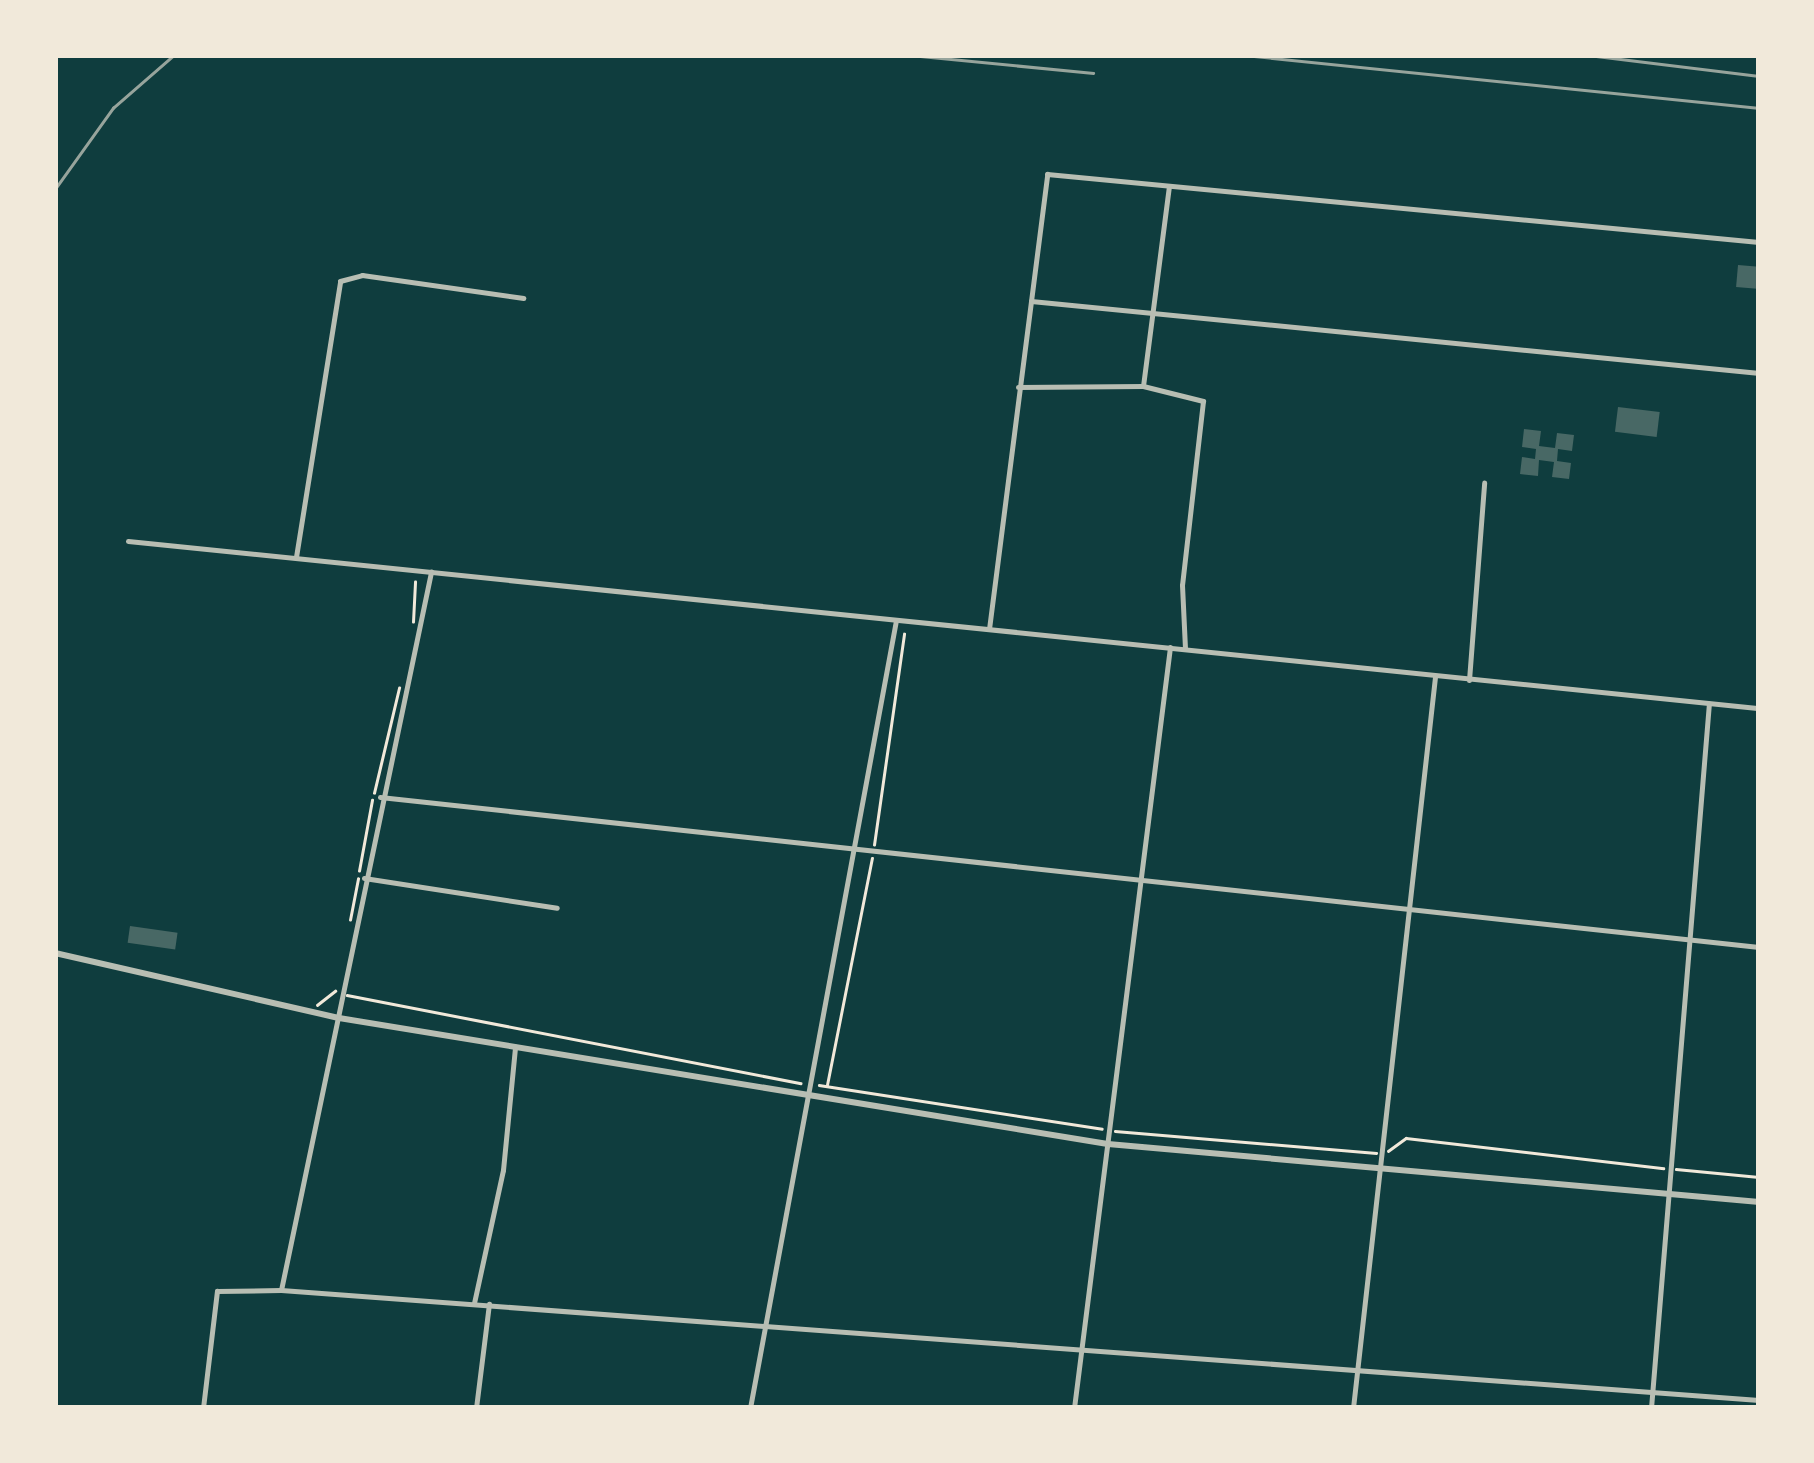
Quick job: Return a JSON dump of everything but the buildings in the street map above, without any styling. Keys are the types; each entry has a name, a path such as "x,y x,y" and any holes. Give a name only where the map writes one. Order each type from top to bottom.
{"street":[{"path":"989,629 1047,174 1759,242"},
{"path":"1143,386 1158,314 1169,186"},
{"path":"296,557 340,281 362,275 523,298"},
{"path":"1031,302 1759,373"},
{"path":"1018,386 1143,386 1195,393 1206,416 1182,585 1186,649"},
{"path":"1469,680 1484,483"},
{"path":"128,541 1759,708"},
{"path":"280,1290 430,572"},
{"path":"750,1408 816,1093 813,1084 858,854 896,620"},
{"path":"1074,1408 1170,648"},
{"path":"1353,1408 1435,677"},
{"path":"1650,1408 1710,703"},
{"path":"380,797 872,856 1759,948"},
{"path":"364,878 557,908"},
{"path":"55,953 339,1018 816,1093 1108,1144 1759,1202"},
{"path":"474,1303 504,1170 515,1047"},
{"path":"203,1408 217,1290 280,1290 489,1304 1759,1400"},
{"path":"476,1408 489,1304"}],"path":[{"path":"816,1093 827,1086 872,856 904,634"},
{"path":"334,992 813,1084 1110,1130 1383,1154 1406,1138 1759,1178"}],"railway":[{"path":"55,189 113,108 174,55"},
{"path":"910,55 1093,73"},
{"path":"1244,55 1759,108"},
{"path":"1588,55 1759,76"}]}
